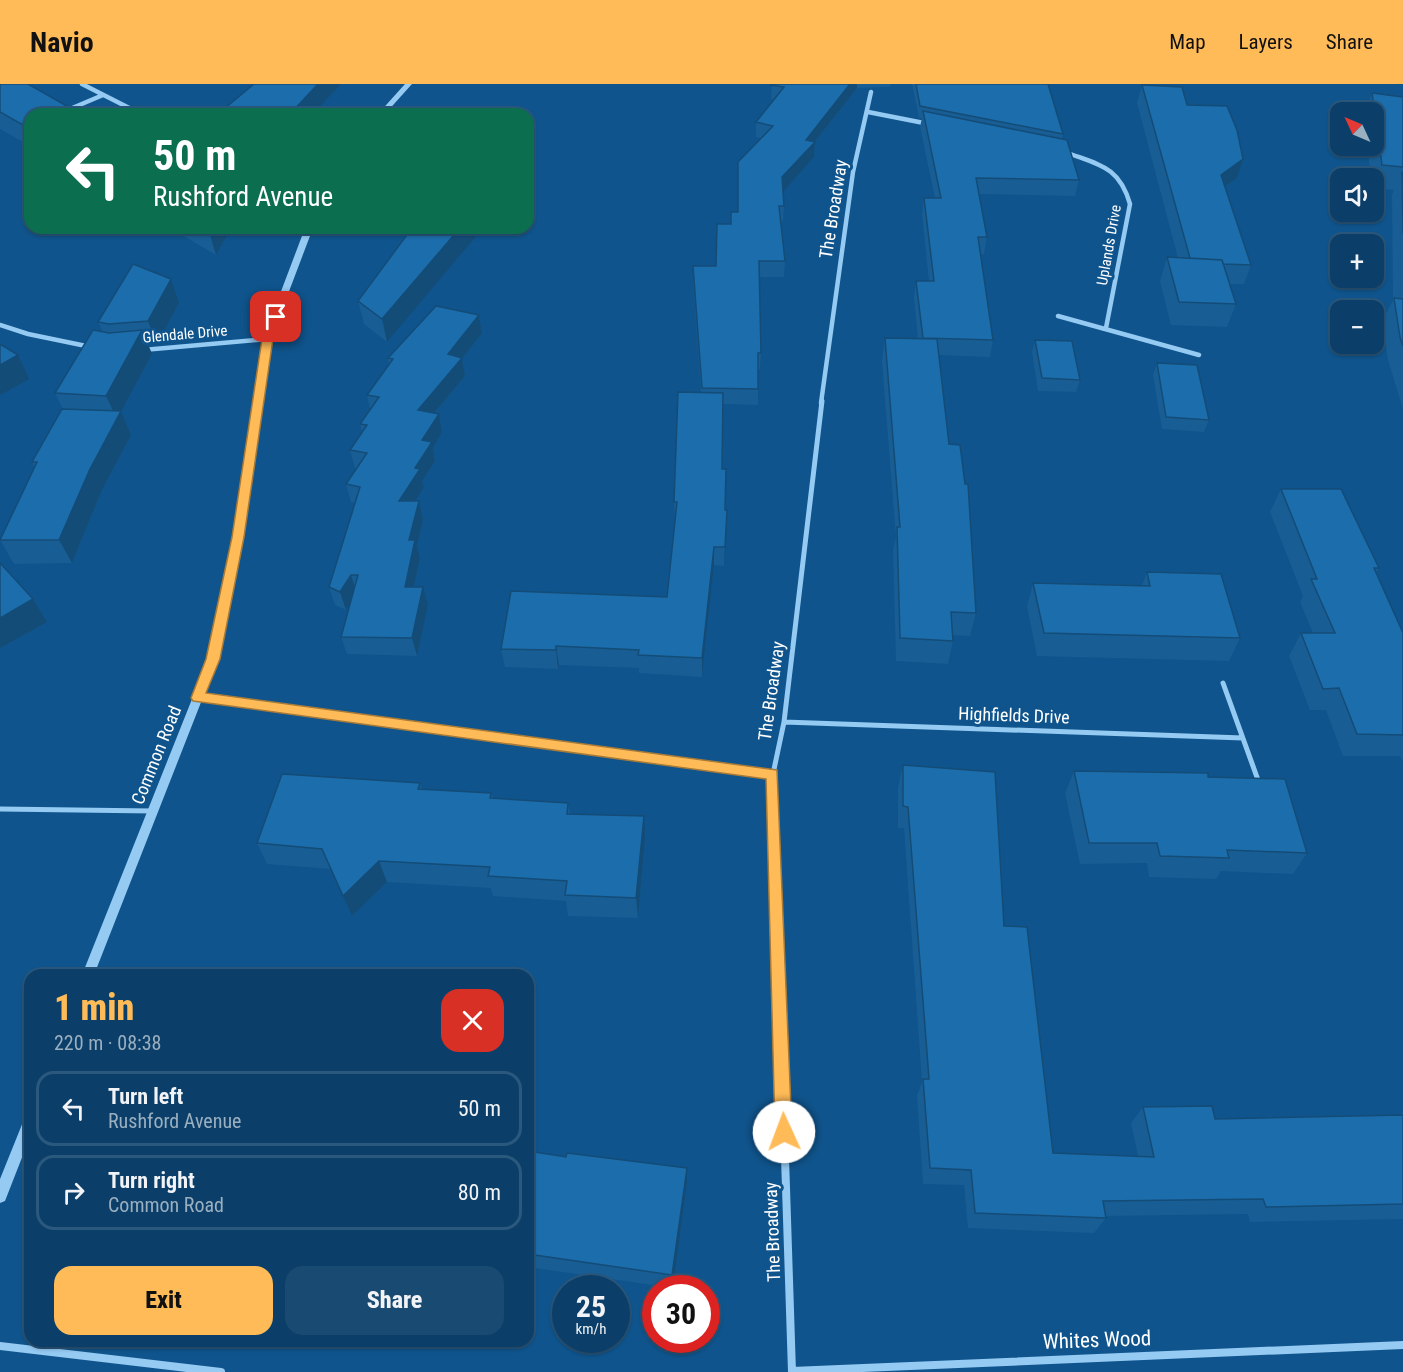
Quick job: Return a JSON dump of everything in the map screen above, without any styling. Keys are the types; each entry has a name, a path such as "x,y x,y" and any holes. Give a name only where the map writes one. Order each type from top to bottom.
{"street":[{"path":"82,84 129,108"},
{"path":"387,108 409,84"},
{"name":"The Broadway","path":"792,1371 772,774 784,722 831,321 853,172 871,92"},
{"path":"72,108 103,95"},
{"path":"868,112 936,126"},
{"name":"Uplands Drive","path":"1061,151 1106,168 1124,184 1130,204 1106,328"},
{"name":"Common Road","path":"90,969 213,659 238,537 267,339 307,234"},
{"path":"1058,316 1199,355"},
{"path":"0,325 28,334 96,348"},
{"name":"Glendale Drive","path":"130,351 267,339"},
{"path":"1223,683 1258,780"},
{"path":"198,698 772,774"},
{"name":"Highfields Drive","path":"784,722 1244,738"},
{"path":"0,809 153,811"},
{"path":"0,1196 24,1136"},
{"name":"Whites Wood","path":"792,1371 1403,1345"},
{"path":"0,1346 221,1372"}],"building":[{"path":"0,84 28,84 70,108 24,108 24,126 0,112"},
{"path":"254,84 318,84 296,108 225,108"},
{"path":"772,84 850,84 806,140 815,142 782,177 784,206 779,206 785,261 759,261 761,353 758,353 758,389 702,388 693,266 716,266 717,224 731,224 731,212 738,212 738,162 773,126 756,122 784,87"},
{"path":"916,84 1048,84 1063,134 920,106"},
{"path":"1142,85 1182,87 1187,105 1227,106 1237,130 1243,159 1221,175 1251,265 1223,264 1222,260 1190,258"},
{"path":"1372,93 1403,97 1403,167 1382,165 1384,102 1373,102"},
{"path":"923,111 1067,140 1079,180 976,178 987,237 978,237 993,340 923,338 916,281 934,281 924,198 941,198"},
{"path":"1402,172 1403,172 1403,233"},
{"path":"408,234 455,234 382,319 358,301"},
{"path":"1167,257 1222,260 1236,304 1179,302"},
{"path":"133,264 171,279 148,321 109,324 98,322"},
{"path":"1394,298 1403,299 1403,346 1400,337"},
{"path":"436,306 479,315 448,354 462,358 418,410 439,414 422,440 432,442 415,468 420,469 399,501 419,501 409,540 415,540 405,587 423,587 412,638 341,637 358,575 351,575 340,592 329,587 360,487 346,484 367,453 350,450 367,425 360,424 379,397 367,395 393,359 388,358"},
{"path":"93,330 109,333 142,330 106,396 55,393"},
{"path":"885,338 937,339 949,444 960,445 965,484 968,484 976,613 951,612 953,641 900,638 897,527 900,527"},
{"path":"1035,340 1072,341 1080,380 1042,378"},
{"path":"0,344 18,355 0,365"},
{"path":"1157,363 1197,365 1209,420 1166,417"},
{"path":"678,392 723,393 722,469 726,469 725,510 727,510 725,547 714,547 702,658 638,655 639,650 556,646 556,650 501,649 511,591 667,597 677,502 674,502"},
{"path":"62,409 121,411 90,469 59,540 0,540 37,462 32,462"},
{"path":"1281,489 1341,489 1379,568 1374,568 1403,633 1403,735 1357,734 1339,688 1323,689 1301,633 1335,633 1311,579 1317,579"},
{"path":"0,563 33,599 0,618"},
{"path":"1147,572 1221,574 1240,638 1044,633 1033,583 1150,586"},
{"path":"903,765 995,772 1004,926 1027,927 1053,1153 1154,1157 1143,1107 1212,1106 1215,1119 1403,1115 1403,1204 1266,1207 1263,1199 1103,1201 1106,1218 975,1213 971,1170 930,1168 923,1079 929,1079 908,807 903,806"},
{"path":"1074,771 1208,773 1208,777 1285,779 1307,853 1227,850 1229,858 1160,856 1157,843 1089,843"},
{"path":"282,774 420,783 418,789 491,793 490,798 568,803 567,814 644,816 636,898 565,895 567,881 488,876 490,867 379,861 343,896 322,849 257,843"},
{"path":"534,1152 566,1157 567,1153 687,1168 672,1275 534,1255"}],"route":[{"path":"276,317 267,339 238,537 213,659 198,698 772,774 784,1132"}]}
